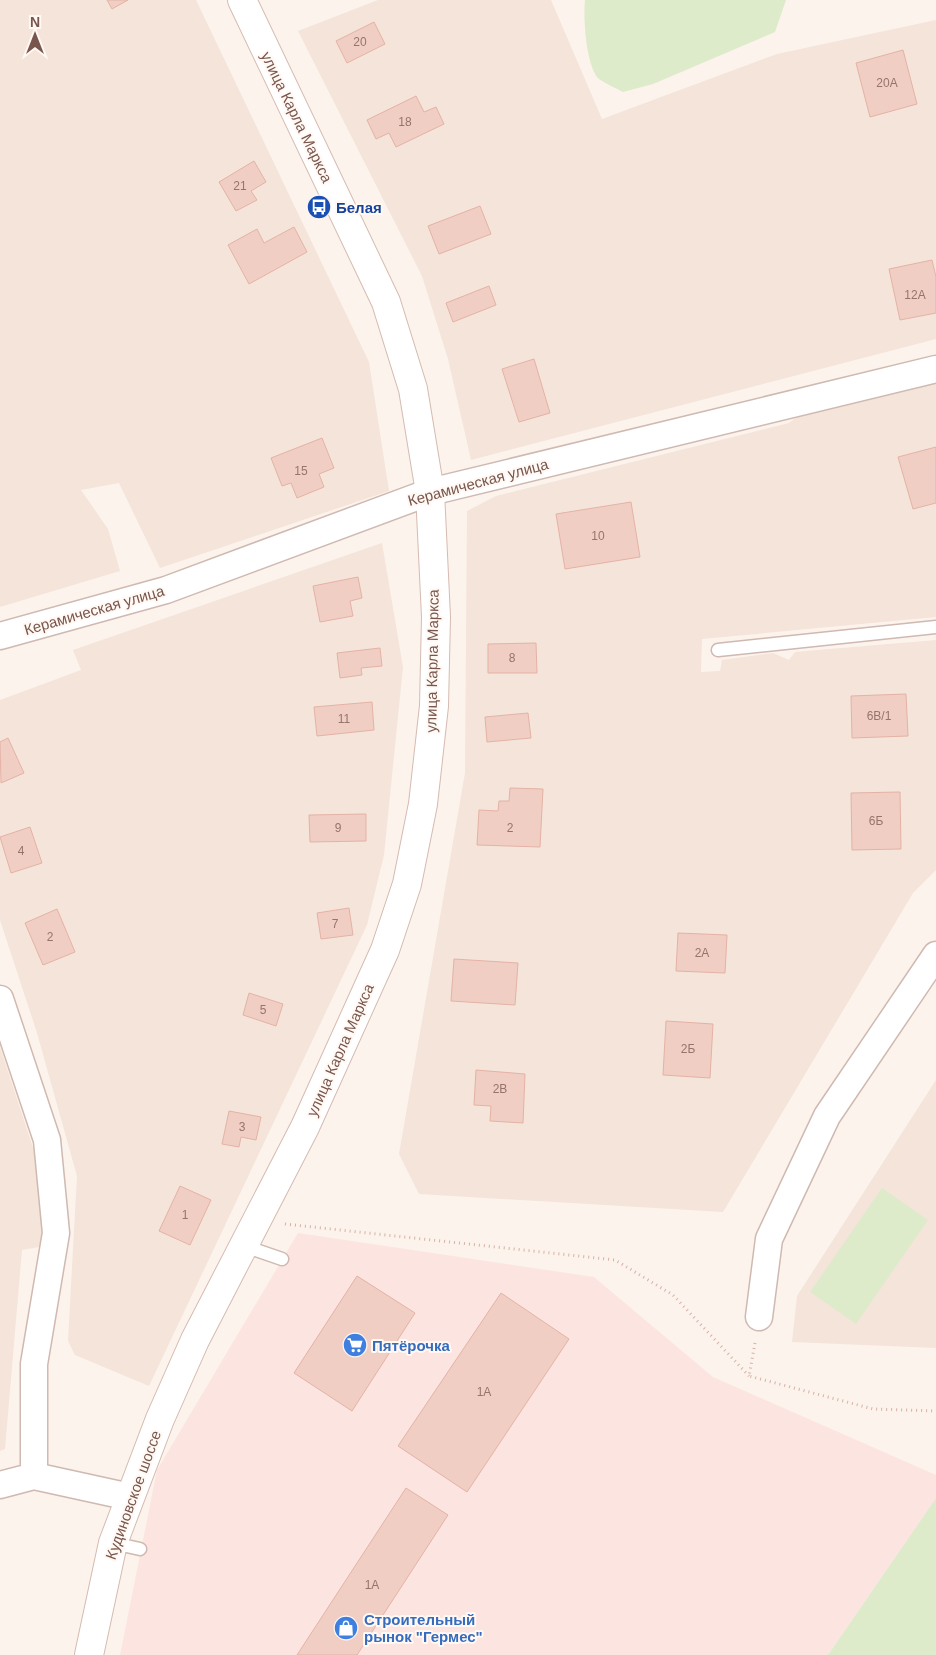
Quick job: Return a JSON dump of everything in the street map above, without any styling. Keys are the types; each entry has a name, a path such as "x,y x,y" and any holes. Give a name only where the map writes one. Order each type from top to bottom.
{"main road":[{"name":"улица Карла Маркса","path":"195,1340 305,1127 386,950 407,884 424,804 434,706 436,617 430,492 413,389 386,302 242,0"},
{"name":"Кудиновское шоссе","path":"89,1655 113,1543 160,1418 195,1340"}],"street":[{"name":"Керамическая улица","path":"0,636 166,590 430,492 936,369"},
{"path":"759,1317 770,1239 827,1116 936,955"},
{"path":"0,999 47,1140 56,1233 34,1364 34,1476"},
{"path":"0,1485 34,1476 130,1497"}],"lane":[{"path":"718,650 936,627"},
{"path":"244,1246 282,1259"},
{"path":"113,1543 140,1549"}],"path":[{"path":"257,1221 615,1260 673,1295 749,1376 873,1409 936,1412"},
{"path":"749,1376 759,1317"}],"shaded area":[{"path":"0,0 196,0 369,362 389,491 160,568 119,483 81,490 108,529 120,571 0,607"},
{"path":"378,0 551,0 602,119 777,54 936,20 936,339 471,460 448,359 422,276 298,31"},
{"path":"936,383 936,617 702,639 701,672 720,671 722,660 773,653 789,660 795,652 936,640 936,870 913,893 723,1212 419,1194 399,1154 465,773 467,511 496,496 789,423 803,412"},
{"path":"382,543 403,667 384,855 367,925 149,1386 75,1355 68,1341 77,1176 37,1033 0,920 0,700 81,670 73,650"},
{"path":"0,1047 38,1163 44,1227 39,1247 22,1250 5,1449 0,1451"},
{"path":"936,1080 936,1348 792,1342 797,1296"},
{"path":"298,1233 594,1277 713,1377 936,1475 936,1498 828,1655 120,1655 157,1470"}],"green space":[{"path":"585,0 786,0 775,32 653,84 623,92 599,79 591,64 586,41"},
{"path":"882,1188 928,1220 856,1324 810,1292"},
{"path":"936,1498 936,1655 828,1655"}],"building":[{"path":"107,0 128,0 112,9"},
{"path":"374,22 385,44 347,63 336,41"},
{"path":"903,50 917,104 870,117 856,63"},
{"path":"416,96 424,112 436,107 444,124 396,147 389,133 376,139 367,120"},
{"path":"254,161 266,182 251,191 257,200 236,211 219,182"},
{"path":"480,206 491,234 439,254 428,226"},
{"path":"294,227 307,252 249,284 228,245 257,229 264,243"},
{"path":"932,260 936,277 936,313 900,320 889,269"},
{"path":"489,286 496,305 453,322 446,303"},
{"path":"534,359 550,413 519,422 502,369"},
{"path":"322,438 334,468 319,474 324,487 297,498 291,483 282,486 271,458"},
{"path":"936,447 936,503 913,509 898,457"},
{"path":"631,502 640,557 565,569 556,514"},
{"path":"358,577 362,598 350,601 353,616 320,622 313,586"},
{"path":"536,643 537,673 488,673 488,644"},
{"path":"380,648 382,666 361,668 362,675 340,678 337,653"},
{"path":"906,694 908,736 852,738 851,696"},
{"path":"372,702 374,730 317,736 314,707"},
{"path":"528,713 531,738 487,742 485,717"},
{"path":"8,738 24,773 1,783 0,742"},
{"path":"510,788 543,789 540,847 477,845 479,810 498,811 499,801 509,801"},
{"path":"900,792 901,849 852,850 851,793"},
{"path":"366,814 366,841 310,842 309,815"},
{"path":"30,827 42,863 11,873 0,837"},
{"path":"349,908 353,935 321,939 317,913"},
{"path":"57,909 75,952 43,965 25,923"},
{"path":"678,933 727,935 725,973 676,971"},
{"path":"454,959 518,963 515,1005 451,1001"},
{"path":"249,993 283,1004 276,1026 243,1015"},
{"path":"666,1021 713,1024 710,1078 663,1075"},
{"path":"476,1070 525,1074 523,1123 490,1121 491,1106 474,1105"},
{"path":"229,1111 261,1117 256,1140 241,1137 239,1147 222,1144"},
{"path":"180,1186 211,1200 190,1245 159,1231"},
{"path":"357,1276 415,1313 352,1411 294,1373"},
{"path":"501,1293 569,1339 467,1492 398,1446"},
{"path":"406,1488 448,1515 357,1655 297,1655"}],"place":[{"name":"Белая","path":"319,207"},
{"name":"Пятёрочка","path":"355,1345"},
{"name":"Строительный рынок \"Гермес\"","path":"346,1628"}]}
